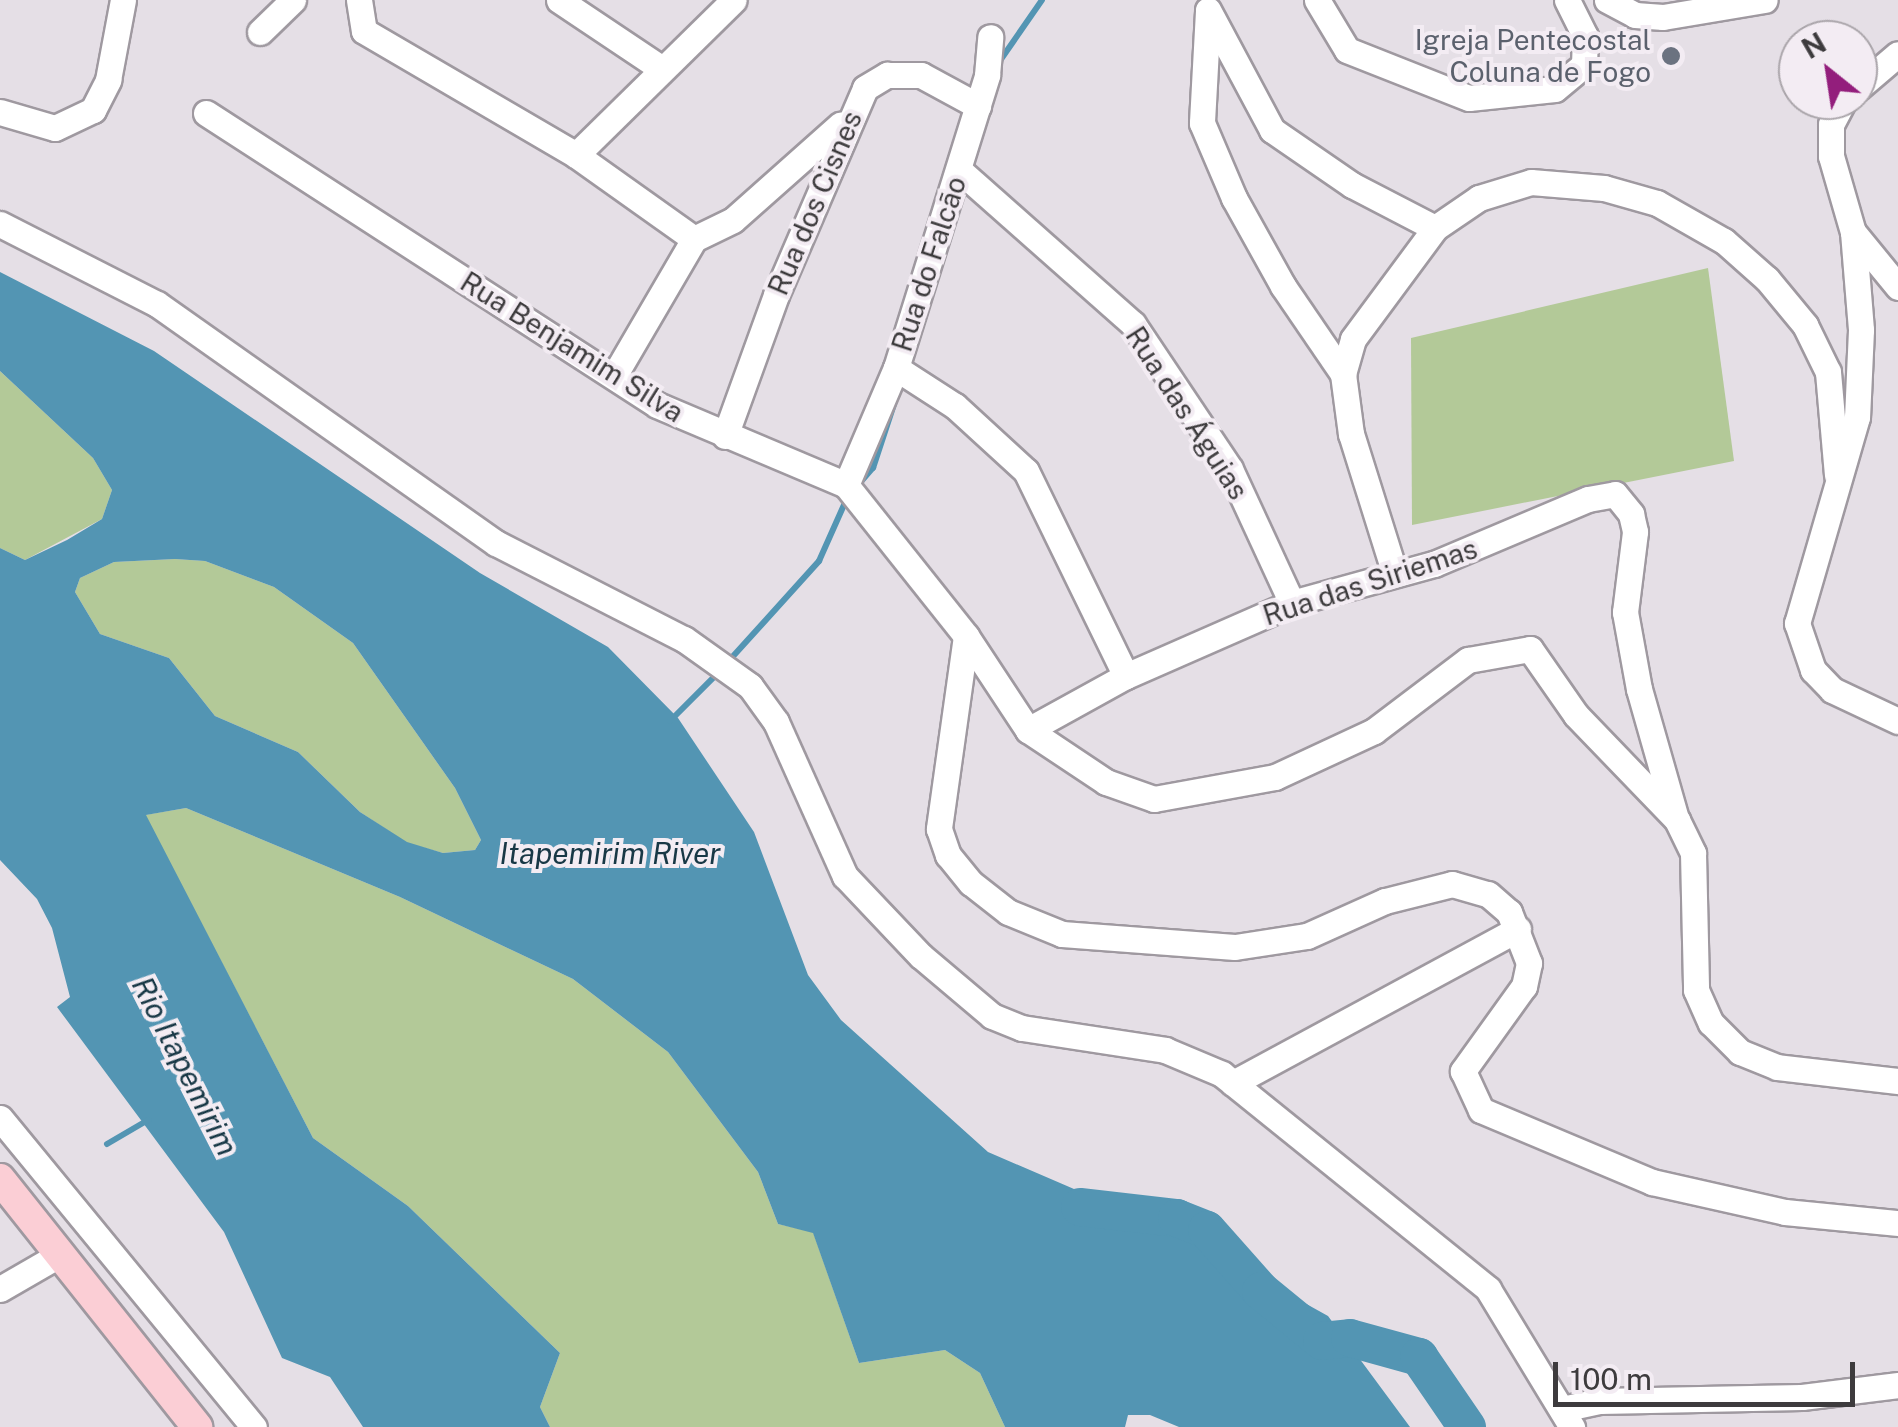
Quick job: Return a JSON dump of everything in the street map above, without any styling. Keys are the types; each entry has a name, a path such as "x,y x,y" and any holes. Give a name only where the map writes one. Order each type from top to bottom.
{"main road":[{"path":"0,1179 197,1427"}],"street":[{"path":"0,112 55,128 94,110 108,80 123,0"},
{"path":"260,32 293,0"},
{"path":"359,0 364,32 576,155 694,239"},
{"path":"559,0 659,67"},
{"path":"576,155 659,67 734,0"},
{"path":"1317,0 1347,50 1469,98 1554,89 1584,66 1585,36 1567,0"},
{"path":"1607,0 1636,15 1663,17 1764,0"},
{"path":"1208,5 1272,130 1352,185 1435,228"},
{"path":"1208,5 1202,122 1274,272 1343,374"},
{"name":"Rua do Falcão","path":"846,486 896,368 978,106 990,37"},
{"path":"1878,71 1898,54"},
{"name":"Rua dos Cisnes","path":"725,436 852,113 872,80 888,75 921,75 978,106"},
{"path":"614,376 694,239 733,220 852,113"},
{"name":"Rua Benjamim Silva","path":"206,114 657,405 846,486 966,636 1028,730"},
{"path":"1833,120 1831,156 1853,232 1861,330 1857,418 1837,475 1797,623 1813,670 1832,690 1898,720"},
{"name":"Rua das Águias","path":"959,170 1133,324 1230,469 1292,602"},
{"path":"1394,571 1351,434 1343,374 1353,339 1383,292 1435,228 1479,198 1531,182 1604,188 1657,203 1724,241 1805,325 1828,372 1837,475"},
{"path":"0,224 157,304 496,543 684,639 750,686 776,722 845,876 921,956 992,1016 1022,1028 1165,1050 1233,1083 1488,1289 1567,1418 1599,1401 1802,1397 1898,1385"},
{"path":"1853,232 1898,286"},
{"path":"896,368 955,406 1026,470 1126,676"},
{"name":"Rua das Siriemas","path":"1028,730 1126,676 1292,602 1394,571 1434,564 1588,499 1615,494 1631,514 1634,532 1625,612 1639,689 1676,820"},
{"path":"966,636 939,828 948,855 971,883 1008,912 1062,934 1236,947 1307,936 1384,900 1452,884 1488,894 1518,929 1529,962 1524,986 1463,1071 1481,1110 1652,1182 1785,1212 1898,1223"},
{"path":"1028,730 1106,782 1154,799 1187,797 1276,776 1374,731 1468,660 1530,648 1576,714 1676,820 1694,853 1696,990 1711,1022 1740,1052 1778,1067 1898,1081"},
{"path":"1233,1083 1518,929"},
{"path":"0,1118 254,1427"},
{"path":"0,1289 59,1255"}],"green space":[{"path":"1708,268 1734,461 1412,525 1411,338"},
{"path":"0,371 93,458 112,490 102,519 25,560 0,548"},
{"path":"205,561 274,587 353,643 455,788 481,840 475,850 443,853 407,843 360,812 298,752 215,716 169,658 100,634 75,592 80,578 114,562"},
{"path":"186,808 400,897 573,979 668,1052 758,1172 778,1224 813,1232 859,1363 945,1350 980,1373 1005,1427 550,1427 540,1407 560,1353 408,1206 313,1138 145,815"}],"water":[{"name":"Itapemirim River","path":"0,272 154,351 480,573 608,647 678,718 754,832 808,975 841,1020 988,1152 1190,1239 1328,1316 1410,1427 1179,1427 1150,1415 1128,1415 1125,1427 1005,1427 980,1373 945,1350 859,1363 813,1233 778,1224 758,1172 668,1052 573,979 400,897 186,808 146,815 313,1138 408,1206 560,1353 540,1407 550,1427 363,1427 330,1377 282,1358 224,1232 57,1007 70,997 52,928 37,899 0,860 0,548 25,560 67,540 102,519 112,490 93,458 0,371","holes":["205,561 274,587 353,643 455,788 481,840 475,850 443,853 407,842 360,812 298,752 215,716 169,658 100,634 75,592 80,578 114,562"]}],"waterway":[{"path":"997,65 1042,0"},
{"path":"858,485 873,468 898,392"},
{"path":"726,664 819,561 847,498"},
{"path":"670,721 718,673"},
{"path":"107,1144 148,1120"},
{"name":"Rio Itapemirim","path":"1080,1207 1177,1218 1207,1230 1261,1291 1322,1341 1350,1338 1419,1357 1467,1427"}],"place":[{"name":"Igreja Pentecostal Coluna de Fogo","path":"1671,56"}]}
